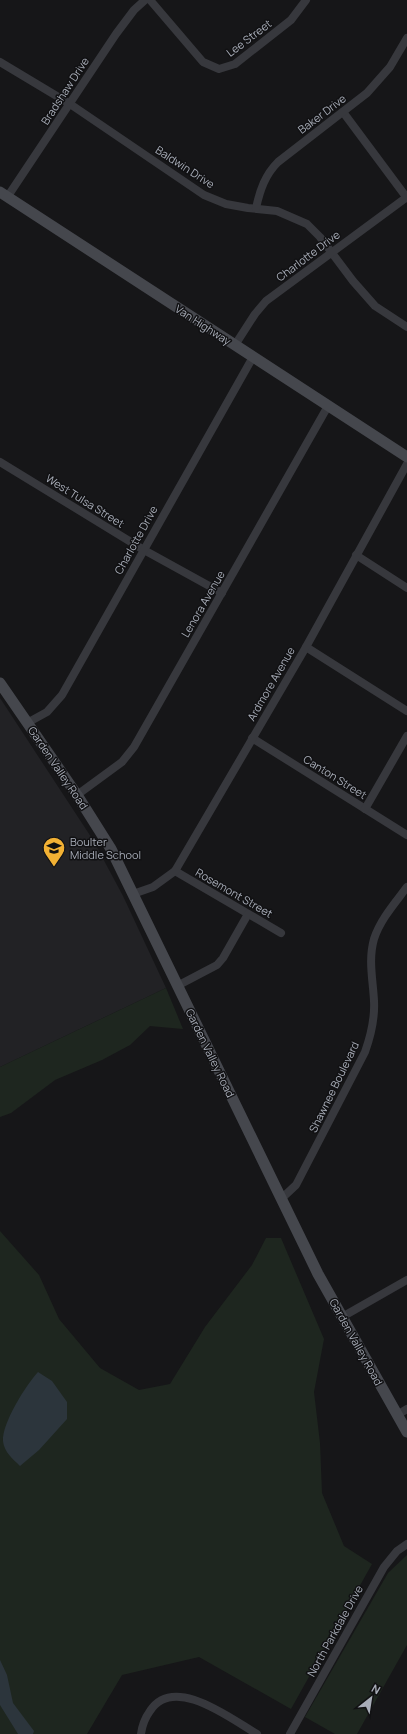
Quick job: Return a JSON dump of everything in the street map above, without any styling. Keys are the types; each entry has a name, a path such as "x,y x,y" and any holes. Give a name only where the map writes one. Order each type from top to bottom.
{"street":[{"name":"Bradshaw Drive","path":"4,194 70,104 116,34 134,10 145,0"},
{"name":"Lee Street","path":"150,0 203,62 219,69 235,64 291,20 306,0"},
{"name":"Baker Drive","path":"256,208 261,187 271,169 367,93 381,79 390,67 407,38"},
{"name":"Baldwin Drive","path":"0,62 70,104 204,195 226,204 277,211 307,224 320,236 353,281 375,306 407,327"},
{"path":"343,112 407,197"},
{"name":"Van Highway","path":"4,194 407,457"},
{"name":"Charlotte Drive","path":"235,346 255,314 266,301 407,197"},
{"name":"Charlotte Drive","path":"27,723 47,712 62,695 253,357"},
{"name":"Lenora Avenue","path":"77,795 122,762 134,747 328,406"},
{"name":"West Tulsa Street","path":"0,462 144,550 222,593"},
{"name":"Ardmore Avenue","path":"133,894 153,887 175,871 306,647 407,464"},
{"path":"356,555 407,588"},
{"path":"306,647 407,711"},
{"name":"Garden Valley Road","path":"0,683 77,795 110,849 318,1274 342,1317 402,1412 407,1432"},
{"path":"365,809 407,736"},
{"name":"Canton Street","path":"252,738 407,835"},
{"name":"Rosemont Street","path":"175,871 281,933"},
{"name":"Shawnee Boulevard","path":"281,1199 296,1185 365,1052 371,1035 374,1017 371,967 374,939 380,924 407,888"},
{"path":"177,986 217,965 223,958 248,914"},
{"path":"342,1317 407,1280"},
{"name":"North Parkdale Drive","path":"290,1734 384,1567 397,1551 407,1544"},
{"path":"141,1734 142,1726 152,1707 162,1700 178,1697 193,1698 257,1734"}],"shaded area":[{"name":"Boulter Middle School","path":"0,698 93,840 123,896 166,988 0,1067"},
{"path":"166,988 183,1029 150,1026 130,1045 102,1060 55,1080 11,1113 0,1117 0,1067"},
{"path":"0,1231 39,1275 59,1319 100,1368 139,1390 170,1384 205,1327 252,1265 266,1238 281,1238 324,1339 314,1392 320,1443 322,1493 344,1546 372,1564 291,1709 199,1657 122,1675 87,1734 0,1734"},
{"path":"38,1372 52,1381 67,1402 67,1419 39,1450 20,1466 5,1449 3,1441 4,1433 10,1415 27,1386"},
{"path":"407,1555 407,1645 357,1734 335,1734 305,1717 388,1573"},
{"path":"0,1660 7,1675 13,1703 34,1731 33,1734 18,1734 0,1705"}],"place":[{"name":"Boulter Middle School","path":"54,868"}]}
